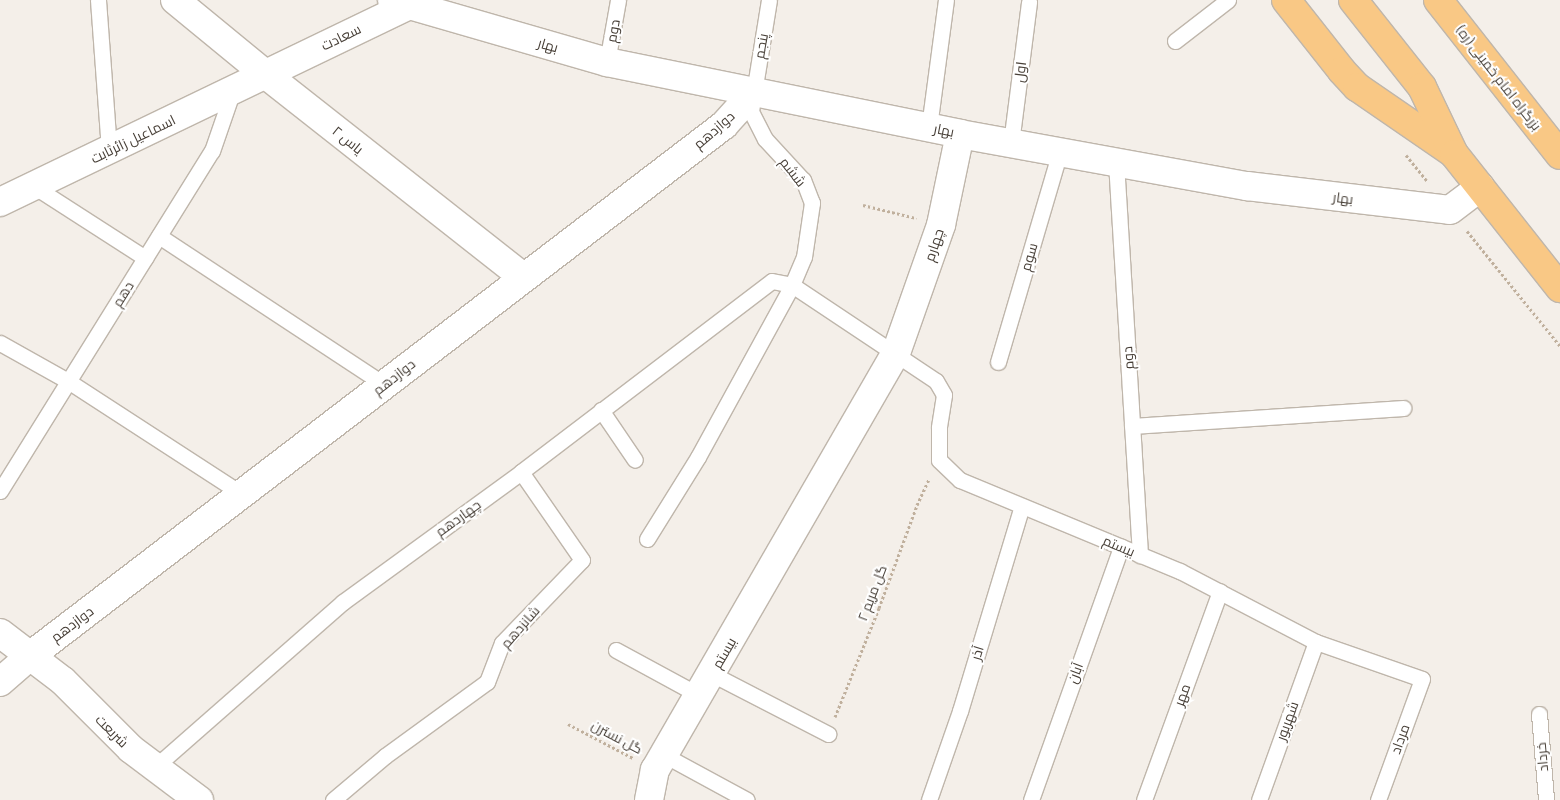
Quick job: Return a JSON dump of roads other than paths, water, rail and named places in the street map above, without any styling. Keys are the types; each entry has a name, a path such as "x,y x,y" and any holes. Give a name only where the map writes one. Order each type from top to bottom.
{"highway":[{"path":"1286,0 1342,71 1358,87 1454,154"},
{"path":"1354,0 1426,92 1454,154 1560,288"},
{"name":"بزرگراه امام خمینی (ره)","path":"1438,0 1560,155"}],"street":[{"name":"یاس ۲","path":"175,0 265,74 523,277"},
{"name":"سعادت","path":"265,74 407,1"},
{"name":"بهار","path":"407,1 607,62 960,134 1247,186 1450,210 1480,187"},
{"name":"اسماعیل زائرثابت","path":"0,202 265,74"},
{"name":"دوازدهم","path":"0,682 30,656 724,124 752,93"},
{"name":"چهارم","path":"896,353 941,225 960,134"},
{"name":"بیستم","path":"648,800 660,763 896,353"},
{"name":"شریعت","path":"0,632 63,681 131,749 199,800"}],"lane":[{"path":"98,0 109,151"},
{"name":"دوم","path":"607,62 618,0"},
{"name":"پنجم","path":"752,93 768,0"},
{"path":"929,127 946,0"},
{"path":"1174,41 1228,0"},
{"name":"اول","path":"1011,143 1029,2"},
{"name":"دهم","path":"0,491 212,151 233,90"},
{"name":"ششم","path":"647,539 698,457 792,286 804,257 812,203 803,180 765,139 751,111 752,93"},
{"name":"سوم","path":"998,362 1060,152"},
{"name":"دوم","path":"1116,162 1140,555"},
{"path":"34,187 145,258"},
{"path":"159,236 385,385"},
{"name":"چهاردهم","path":"155,768 343,602 521,472 772,281 792,286"},
{"path":"792,286 896,353"},
{"path":"0,344 68,382 242,494"},
{"name":"بیستم","path":"896,353 936,381 944,395 939,428 939,460 960,480 1140,555 1220,591 1316,642 1422,679"},
{"path":"1132,426 1403,408"},
{"path":"601,410 635,460"},
{"name":"شانزدهم","path":"333,800 385,756 487,682 502,642 582,560 521,472"},
{"name":"آذر","path":"929,800 960,711 1022,506"},
{"name":"آبان","path":"1031,800 1121,547"},
{"name":"مهر","path":"1144,800 1220,591"},
{"name":"شهریور","path":"1259,800 1316,642"},
{"path":"616,650 828,734"},
{"name":"مرداد","path":"1378,800 1422,679"},
{"name":"خرداد","path":"1539,714 1546,800"},
{"path":"660,763 747,800"}]}
